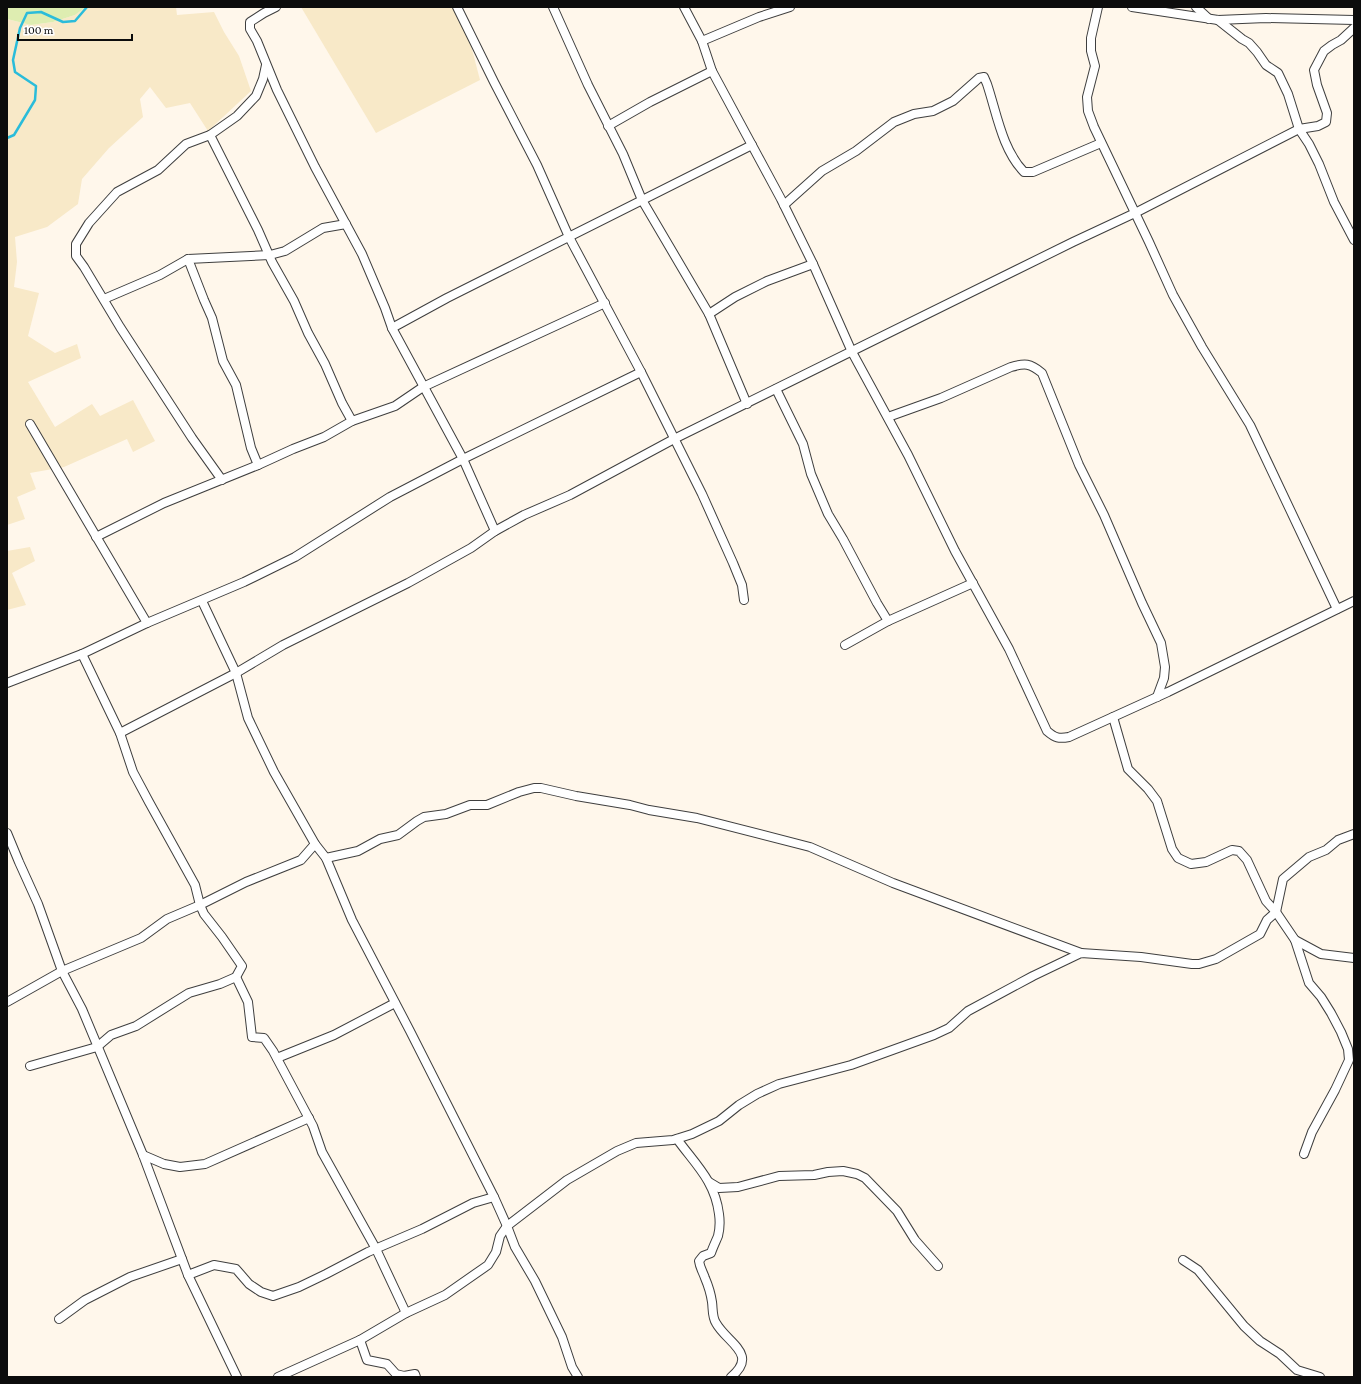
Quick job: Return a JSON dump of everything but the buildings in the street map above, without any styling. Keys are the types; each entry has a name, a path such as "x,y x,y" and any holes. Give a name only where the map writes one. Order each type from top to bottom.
{"street":[{"path":"276,7 250,22 250,29 257,41 266,65 315,167 362,254 392,328 463,459 496,531"},
{"path":"457,7 537,165 569,237 641,372 702,494 726,544 742,585 744,600"},
{"path":"553,7 608,126 623,154 642,200 709,314 747,404"},
{"path":"684,7 702,41 712,71 784,205 813,264 852,352 912,462 955,551 1009,649 1047,731 1060,739 1069,737 1157,697 1354,601"},
{"path":"702,41 759,17 790,7"},
{"path":"1098,7 1091,38 1091,51 1095,66 1087,97 1088,111 1101,143 1173,295 1202,347 1250,425 1338,609"},
{"path":"1132,7 1218,20 1266,18 1354,20"},
{"path":"1196,7 1209,19"},
{"path":"1218,20 1242,40 1249,43 1266,65 1278,73 1288,94 1299,129 1309,144 1319,164 1334,202 1354,240"},
{"path":"120,733 236,673 289,642 408,583 471,548 496,531 524,515 570,494 674,439 1073,242 1135,213 1299,129 1318,126 1326,122 1327,113 1317,85 1314,70 1324,51 1354,28"},
{"path":"222,480 168,401 76,256 76,244 89,223 117,192 158,170 186,144 210,135 237,116 256,96 263,79 266,65"},
{"path":"608,126 650,102 712,71"},
{"path":"784,205 822,171 856,150 894,122 914,114 933,111 953,101 979,78 984,77 1004,139 1018,166 1024,172 1033,172 1101,143"},
{"path":"210,135 270,255 272,262 294,301 308,334 325,364 342,403 352,421"},
{"path":"392,328 447,298 752,145"},
{"path":"104,299 160,275 188,259 270,255 285,251 323,228 346,224"},
{"path":"188,259 212,318 223,361 236,384 251,448 258,465"},
{"path":"709,314 735,297 767,281 813,264"},
{"path":"96,537 164,503 324,437 352,421 395,406 423,387 605,303"},
{"path":"888,417 941,398 1011,367 1022,364 1033,366 1042,373 1079,465 1104,515 1142,603 1162,643 1165,667 1164,678 1157,697"},
{"path":"7,683 82,654 147,623 244,582 295,557 390,497 463,459 641,372"},
{"path":"776,389 803,444 811,474 828,514 888,621"},
{"path":"30,424 147,623"},
{"path":"845,645 888,621 973,583"},
{"path":"202,601 236,673 248,718 274,772 315,844 326,858 352,920 494,1197 515,1247 535,1281 562,1337 572,1367 578,1377"},
{"path":"30,1066 97,1047 111,1035 136,1026 189,993 220,984 236,977 242,966 204,914 195,885 133,772 120,733 82,654"},
{"path":"1113,717 1128,769 1148,789 1157,801 1172,848 1178,858 1191,864 1206,862 1232,850 1238,851 1247,860 1266,901 1276,912 1295,940 1309,983 1331,1013 1348,1049 1349,1060 1336,1090 1312,1132 1304,1154"},
{"path":"326,858 358,851 380,839 398,835 424,817 446,814 470,805 487,805 519,792 534,788 541,788 576,796 697,818 810,847 894,883 1081,953 1141,957 1200,964 1216,959 1260,934 1267,920 1276,912 1283,879 1309,856 1326,850 1338,840 1354,834"},
{"path":"7,833 38,904 62,971 82,1009 143,1155 188,1275 236,1377"},
{"path":"7,1002 62,971 141,938 167,919 200,905 246,882 301,860 315,844"},
{"path":"1295,940 1321,954 1354,958"},
{"path":"278,1377 360,1340 406,1313 445,1295 488,1265 496,1252 500,1236 507,1226 567,1180 617,1151 636,1143 677,1139 692,1134 719,1121 739,1104 779,1084 850,1065 934,1035 949,1028 974,1008 1033,976 1081,953"},
{"path":"236,977 248,1002 252,1037 264,1038 277,1058 313,1126 322,1152 376,1249 406,1313"},
{"path":"277,1058 334,1034 395,1003"},
{"path":"143,1155 164,1164 180,1167 205,1164 308,1118"},
{"path":"677,1139 709,1182 718,1203 720,1222 718,1235 711,1253 703,1256 699,1261 700,1269 705,1278 712,1300 713,1314 716,1323 740,1350 742,1359 739,1370 731,1377"},
{"path":"709,1182 719,1188 738,1187 779,1176 814,1175 843,1171 857,1174 865,1178 897,1211 915,1240 938,1266"},
{"path":"188,1275 214,1265 236,1269 249,1284 261,1292 273,1296 306,1284 473,1203 494,1197"},
{"path":"59,1319 85,1300 130,1277 182,1259"},
{"path":"1183,1260 1198,1270 1244,1326 1260,1340 1280,1354 1297,1370 1320,1377"},
{"path":"360,1340 367,1360 387,1364 396,1374 404,1376 415,1374 416,1377"}],"shaded area":[{"path":"86,7 176,7 177,15 214,12 239,56 251,91 208,131 190,103 166,108 150,87 140,99 143,117 109,148 82,179 78,204 47,227 15,237 17,262 14,287 39,293 28,336 55,353 77,344 81,358 28,382 55,427 92,404 100,416 133,400 155,441 133,452 127,439 64,467 30,473 36,489 17,497 25,519 7,525 7,19 31,25 53,22 75,15"},
{"path":"301,7 461,7 480,80 376,133"},
{"path":"30,547 35,561 12,573 26,605 7,610 7,551"}],"green space":[{"path":"7,7 86,7 75,15 53,22 31,25 7,19"}],"waterway":[{"path":"7,138 14,135 35,100 36,86 15,72 13,60 20,28 27,13 41,12 63,22 75,21 87,7"}]}
